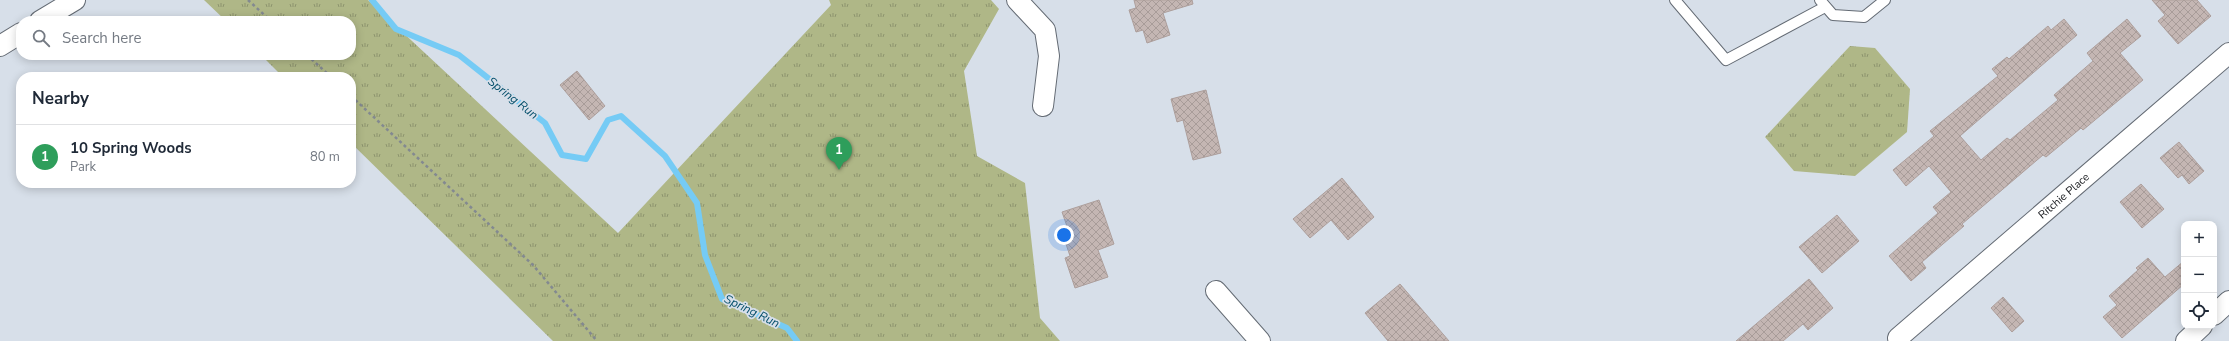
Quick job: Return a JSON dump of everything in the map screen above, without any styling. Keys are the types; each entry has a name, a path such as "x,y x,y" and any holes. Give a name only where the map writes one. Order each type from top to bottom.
{"street":[{"path":"48,11 75,0"},
{"path":"1017,0 1045,30 1049,56 1043,106"},
{"path":"0,46 16,36"},
{"name":"Ritchie Place","path":"1899,340 2229,53"},
{"path":"1216,291 1260,341"},
{"path":"2217,312 2229,301"}],"lane":[{"path":"1675,0 1726,60 1823,3 1833,15 1864,18 1885,0"}],"path":[{"path":"248,0 266,16"},
{"path":"312,60 326,72"},
{"path":"356,101 533,265 597,341"}],"green space":[{"path":"204,0 368,0 618,233 831,5 829,0 991,0 999,9 964,71 977,156 1025,183 1040,318 1060,341 553,341 356,148 356,72 278,72 266,60 356,60 356,16 221,16"},
{"path":"1850,46 1875,48 1910,89 1907,132 1855,176 1794,171 1765,137"}],"building":[{"path":"1134,0 1192,0 1193,4 1163,13 1170,35 1147,43 1143,30 1136,32 1129,10 1136,8"},
{"path":"2152,0 2197,0 2211,16 2178,44 2158,21 2165,15"},
{"path":"2064,19 2077,35 1960,136 1981,160 2007,138 2010,140 2058,100 2054,95 2093,61 2087,53 2127,19 2141,36 2120,53 2143,80 2083,130 2081,128 2046,157 2043,155 1962,224 1964,226 1922,262 1926,268 1911,281 1889,256 1938,213 1933,207 1951,192 1929,166 1906,186 1893,170 1934,136 1930,131 1998,76 1992,69 2007,57 2009,59 2048,26 2051,30"},
{"path":"577,71 605,106 589,120 560,85"},
{"path":"1206,90 1221,153 1193,160 1183,120 1177,122 1171,99"},
{"path":"2179,142 2204,171 2189,184 2182,175 2178,178 2160,158"},
{"path":"1342,178 1374,217 1348,240 1331,220 1310,238 1293,219"},
{"path":"2141,184 2164,209 2142,228 2120,202"},
{"path":"1099,200 1114,244 1098,250 1108,277 1075,288 1065,258 1070,256 1063,235 1069,232 1062,212"},
{"path":"1837,215 1859,241 1822,273 1799,247"},
{"path":"2148,258 2165,277 2181,264 2181,287 2122,338 2103,317 2117,305 2109,296 2138,270 2136,268"},
{"path":"1809,279 1833,308 1808,330 1803,324 1783,341 1736,341"},
{"path":"1400,284 1449,341 1388,341 1365,313"},
{"path":"2003,297 2024,321 2012,332 1991,308"}],"waterway":[{"name":"Spring Run","path":"372,0 396,29 459,55 545,123 562,155 586,159 608,120 621,116 665,156 697,203 705,255 722,299 787,328 797,341"}],"place":[{"name":"10 Spring Woods","path":"839,170"}]}
